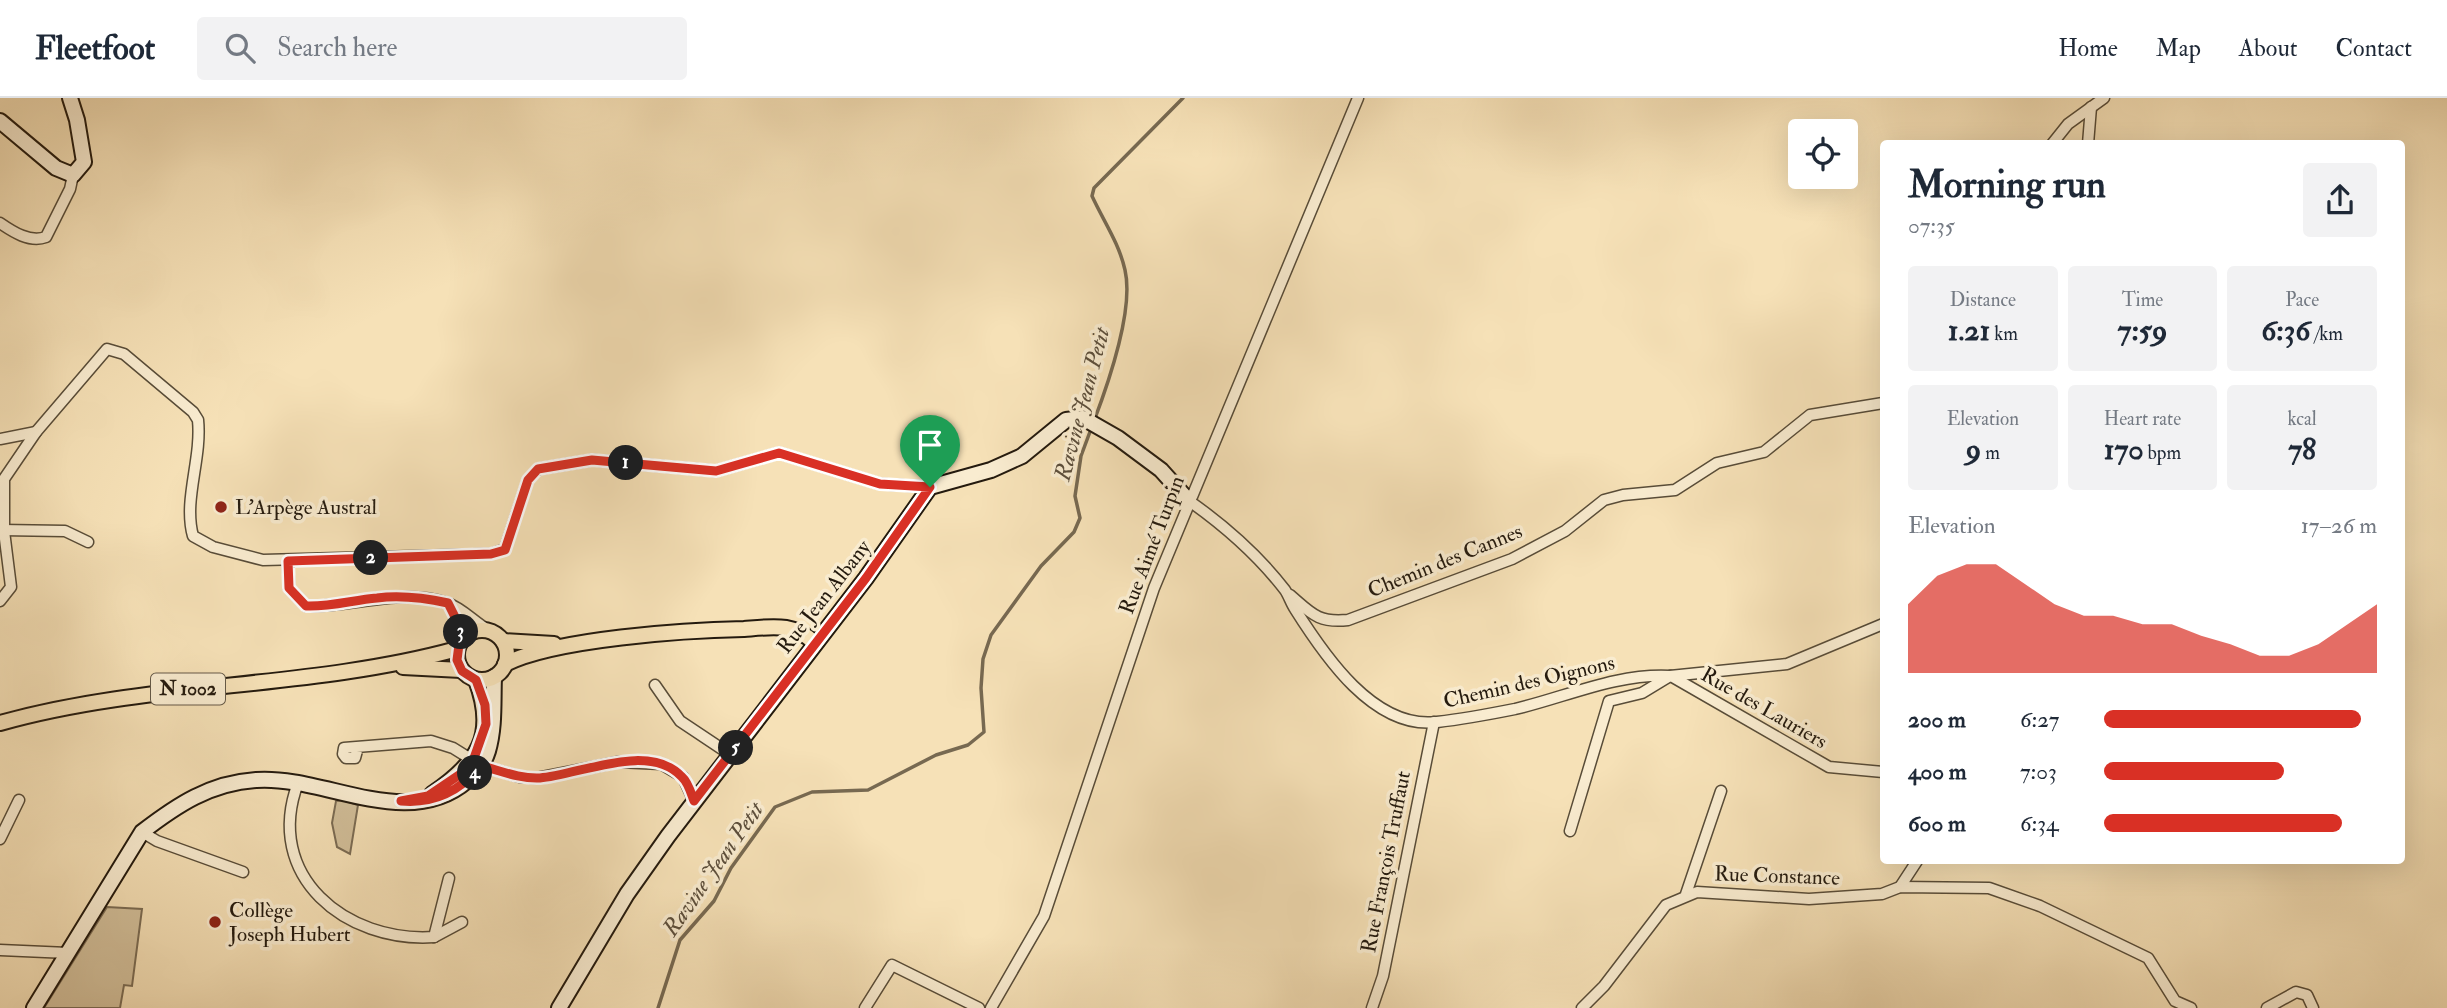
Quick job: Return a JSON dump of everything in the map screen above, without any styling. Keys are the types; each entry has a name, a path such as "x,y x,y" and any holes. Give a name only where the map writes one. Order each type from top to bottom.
{"main road":[{"path":"505,664 506,649 503,641 488,630 476,630 459,644 461,670 476,680 494,677 505,664 527,655 579,645 717,629 785,627 804,633 814,643"},
{"path":"503,641 579,645"},
{"name":"N 1002","path":"379,667 459,644"},
{"name":"N 1002","path":"0,723 39,712 122,698 379,667 461,670"}],"street":[{"path":"0,223 26,237 37,240 46,237 70,189 73,175 84,162 77,120 70,98"},
{"name":"Rue Aimé Turpin","path":"991,1008 1044,916 1154,588 1188,500 1358,98"},
{"path":"2055,140 2068,124 2104,98"},
{"path":"2088,140 2091,107"},
{"path":"0,121 56,167 73,175"},
{"path":"0,601 11,587 2,530 4,479 36,432 107,349 124,354 193,412 198,420 195,487 188,519 193,536 225,550 264,560 491,554 505,550 528,480 538,469 592,460 716,471 779,453 880,484 930,487 992,470 1021,456 1066,420 1083,418 1161,470 1188,500"},
{"name":"Chemin des Cannes","path":"1287,593 1316,617 1329,622 1348,620 1512,559 1565,531 1604,500 1623,495 1675,490 1717,463 1764,452 1810,415 1880,405"},
{"path":"0,439 36,432"},
{"name":"Rue Jean Albany","path":"559,1008 627,894 694,801 866,578 930,487"},
{"name":"Chemin des Oignons","path":"1188,500 1234,535 1287,593 1343,677 1396,716 1417,723 1515,709 1600,684 1652,675 1670,676 1787,664 1880,625"},
{"path":"2,530 65,531 88,542"},
{"path":"288,561 289,588 306,606 325,607 378,597 426,598 448,603 488,630"},
{"path":"448,603 460,623 459,644"},
{"path":"1570,831 1609,701 1642,693 1670,676"},
{"name":"Rue des Lauriers","path":"1670,676 1829,767 1880,772"},
{"path":"34,1008 142,832 180,804 211,789 255,780 298,783 401,801 428,796 477,764 494,724 494,677"},
{"path":"476,680 485,705 486,724 477,764"},
{"path":"655,685 680,721 732,755"},
{"name":"Rue François Truffaut","path":"1371,1008 1382,976 1434,722"},
{"path":"358,747 431,741 453,748 477,764 520,777 537,778 618,762 661,764 683,777 694,801"},
{"path":"298,783 290,804 288,833 292,855 310,886 333,909 363,926 397,938 434,937 462,922"},
{"path":"1686,894 1721,791"},
{"path":"0,839 19,800"},
{"path":"142,832 157,841 243,872"},
{"path":"1900,887 1915,864"},
{"path":"434,937 449,878"},
{"name":"Rue Constance","path":"1583,1008 1604,986 1666,905 1686,894 1697,892 1820,899 1882,894 1900,887 1989,888 2040,906 2148,958 2175,1001 2191,1008"},
{"path":"0,950 68,953"},
{"path":"865,1008 892,965 979,1008"},
{"path":"2267,1008 2296,992 2307,995 2313,1008"}],"shaded area":[{"path":"336,801 358,805 350,854 337,847 332,823"},
{"path":"107,907 142,909 132,986 124,985 120,1008 44,1008"}],"waterway":[{"name":"Ravine Jean Petit","path":"1094,421 1118,346 1127,286 1119,251 1092,196 1094,188 1183,98"},
{"name":"Ravine Jean Petit","path":"658,1008 680,940 714,901 731,868 775,807 812,792 868,790 936,755 968,745 984,732 981,688 983,659 991,635 1041,566 1074,532 1080,518 1075,496 1081,456 1091,429"}],"place":[{"name":"L'Arpège Austral","path":"221,507"},
{"name":"Collège Joseph Hubert","path":"215,922"}],"route":[{"path":"779,453 880,484 930,487 843,609 694,801 683,777 673,770 661,764 618,762 537,778 520,777 482,766 451,793 420,803 401,801 428,796 462,773 473,761 486,724 485,705 476,680 462,671 457,660 461,629 456,615 448,603 426,598 378,597 325,607 306,606 295,598 286,576 288,561 491,554 505,550 528,480 538,469 592,460 716,471 779,453"}]}
